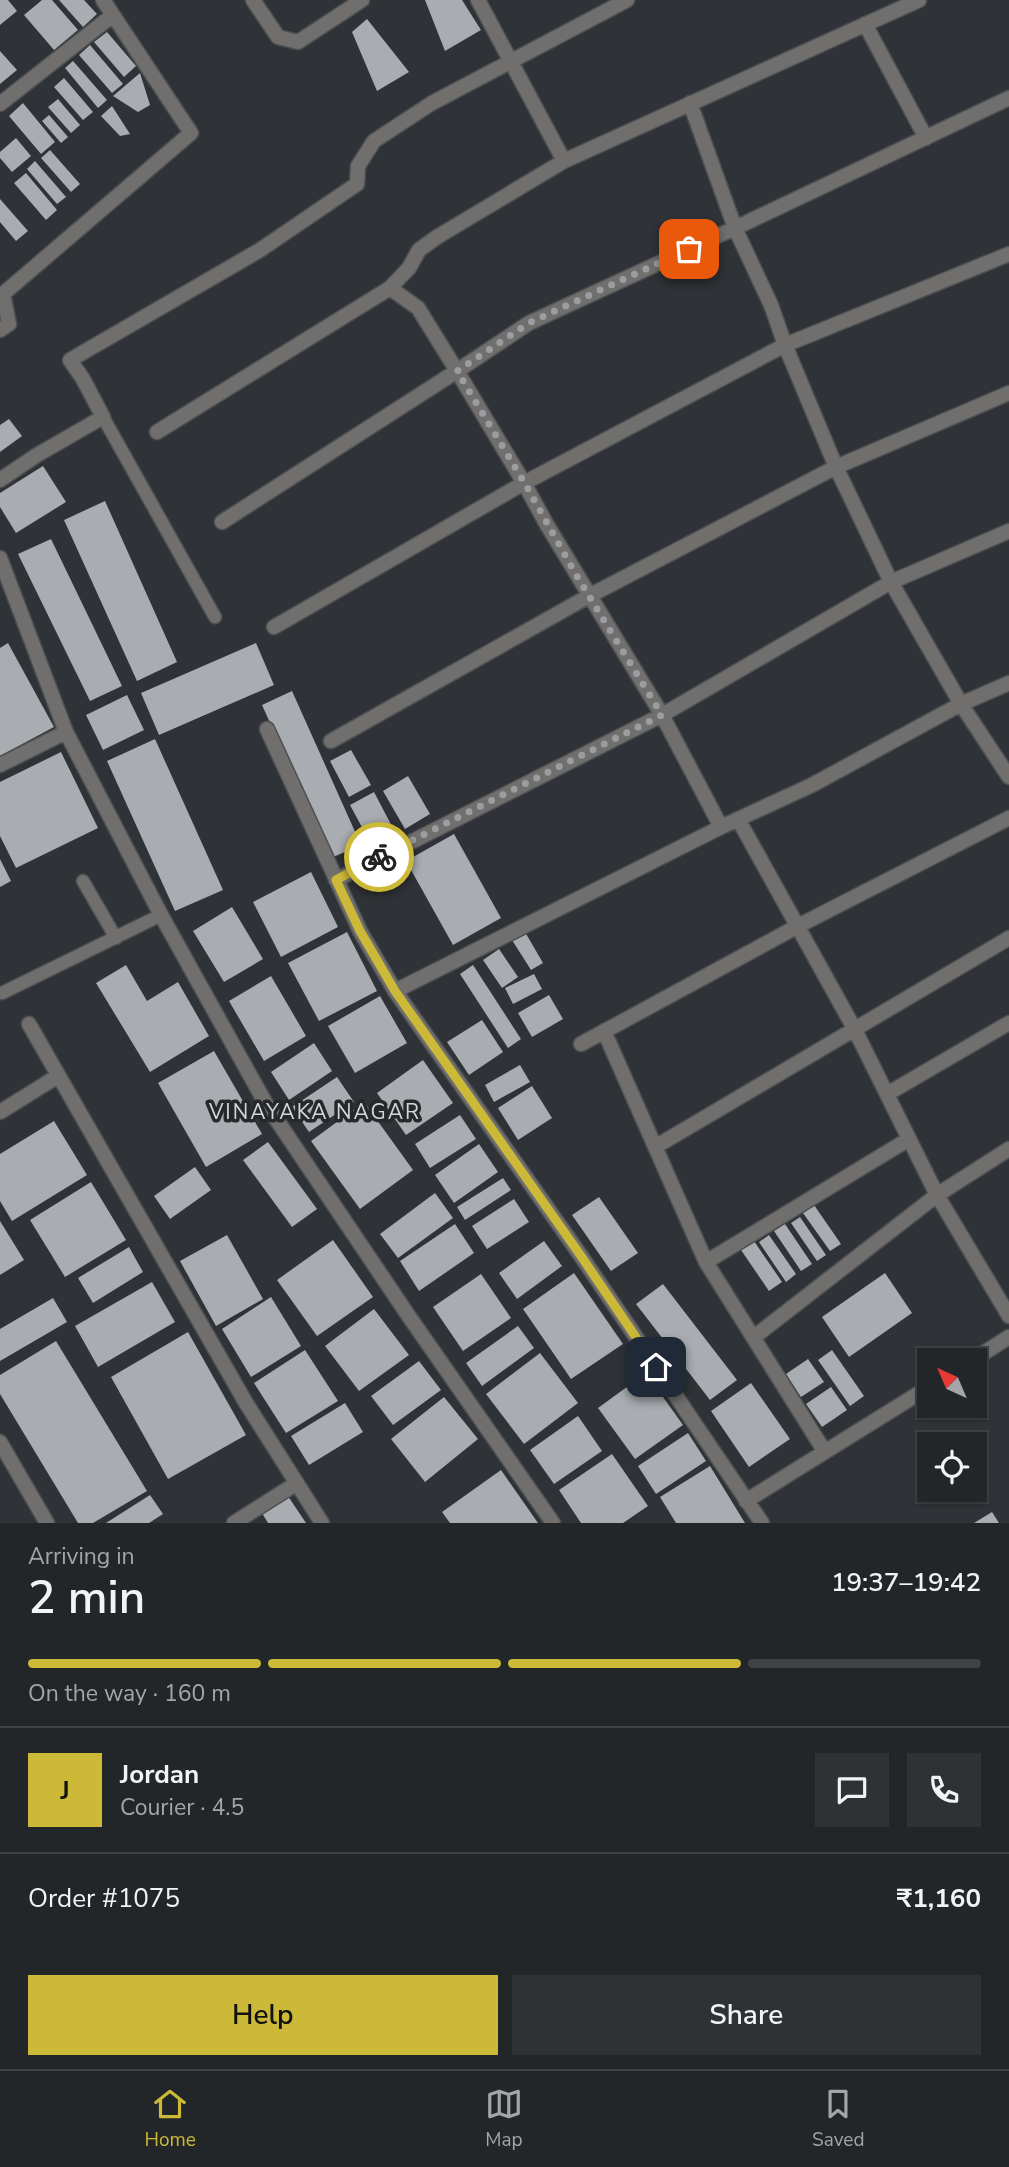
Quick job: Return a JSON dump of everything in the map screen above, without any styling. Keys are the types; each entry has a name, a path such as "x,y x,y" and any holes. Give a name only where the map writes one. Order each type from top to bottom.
{"street":[{"path":"0,330 9,324 3,294 191,133 103,0"},
{"path":"253,0 278,37 298,42 354,2"},
{"path":"478,0 564,161"},
{"path":"0,480 37,454 103,417 83,379 69,360 260,250 357,184 358,166 374,141 432,103 627,0"},
{"path":"157,432 390,288 409,268 419,250 564,161 919,0"},
{"path":"0,104 113,15"},
{"path":"865,24 926,138"},
{"path":"222,522 529,323 1009,98"},
{"path":"690,103 735,228 771,305 836,467 891,582 961,705 1009,777"},
{"path":"274,627 524,482 785,345 1009,254"},
{"path":"390,288 418,308 457,371 662,715 721,827"},
{"path":"331,741 589,596 836,467 1009,393"},
{"path":"336,880 662,715 891,582 1009,531"},
{"path":"0,558 66,732 161,915 266,1104 553,1523"},
{"path":"395,991 721,827 812,785 961,705 1009,683"},
{"path":"267,729 360,931 395,991 581,1256 762,1523"},
{"path":"0,765 66,732"},
{"path":"581,1044 798,926 1009,818"},
{"path":"738,819 854,1028 937,1195 1009,1317"},
{"path":"655,1147 1009,938"},
{"path":"887,1094 1009,1023"},
{"path":"29,1024 246,1403 322,1523"},
{"path":"604,1031 706,1262 825,1452"},
{"path":"0,1112 58,1076"},
{"path":"706,1262 909,1139"},
{"path":"754,1337 937,1195 1009,1149"},
{"path":"987,1351 1009,1337"},
{"path":"747,1500 917,1394"},
{"path":"0,1442 47,1523"},
{"path":"234,1523 297,1483"}],"lane":[{"path":"103,417 215,617"},
{"path":"83,881 116,938"},
{"path":"2,993 161,915"}],"building":[{"path":"0,0 8,0 17,11 0,25"},
{"path":"42,0 52,0 78,30 54,50 24,15"},
{"path":"59,0 84,0 97,14 83,27"},
{"path":"425,0 462,0 481,30 445,51"},
{"path":"367,19 409,72 377,91 352,32"},
{"path":"107,32 136,66 124,77 94,42"},
{"path":"90,45 123,84 112,93 79,55"},
{"path":"0,51 17,70 0,84"},
{"path":"73,61 107,100 98,108 65,68"},
{"path":"140,73 150,105 138,112 113,96"},
{"path":"64,78 93,112 83,120 54,87"},
{"path":"58,99 80,125 71,133 48,107"},
{"path":"23,103 55,142 41,154 9,116"},
{"path":"112,106 130,134 120,136 101,116"},
{"path":"49,115 68,137 61,143 42,121"},
{"path":"16,138 31,156 12,172 0,158 0,152"},
{"path":"50,150 80,184 71,192 41,158"},
{"path":"35,161 66,197 57,204 27,169"},
{"path":"26,173 57,210 46,220 14,183"},
{"path":"0,199 28,231 16,241 0,222"},
{"path":"9,419 22,436 0,452 0,425"},
{"path":"43,466 66,502 16,533 0,507 0,493"},
{"path":"105,501 177,662 137,681 64,520"},
{"path":"51,539 122,686 90,701 18,554"},
{"path":"8,643 54,727 0,756 0,648"},
{"path":"256,643 274,685 159,735 141,693"},
{"path":"292,691 361,845 331,858 262,705"},
{"path":"127,695 144,730 103,750 86,715"},
{"path":"155,739 223,890 175,911 107,761"},
{"path":"351,750 371,785 349,797 330,761"},
{"path":"61,752 98,828 16,868 0,836 0,782"},
{"path":"408,776 430,814 405,829 383,791"},
{"path":"374,792 396,834 372,846 350,805"},
{"path":"454,834 501,918 453,945 406,861"},
{"path":"0,859 11,881 0,887"},
{"path":"311,872 338,927 281,957 253,902"},
{"path":"232,907 263,959 224,982 193,931"},
{"path":"347,932 377,991 319,1021 288,963"},
{"path":"525,932 543,963 531,970 512,940"},
{"path":"499,949 518,977 502,988 483,960"},
{"path":"126,965 147,1001 178,982 209,1036 150,1072 96,983"},
{"path":"473,965 521,1039 508,1048 460,974"},
{"path":"534,974 542,989 513,1004 505,988"},
{"path":"271,976 306,1036 264,1061 229,1001"},
{"path":"549,995 563,1019 532,1037 518,1013"},
{"path":"380,996 407,1043 355,1073 328,1026"},
{"path":"482,1020 503,1052 469,1075 447,1042"},
{"path":"314,1043 332,1071 289,1100 271,1072"},
{"path":"214,1051 262,1134 206,1167 158,1083"},
{"path":"423,1060 453,1103 406,1135 377,1093"},
{"path":"520,1065 530,1082 494,1102 485,1085"},
{"path":"337,1077 354,1102 309,1132 292,1107"},
{"path":"532,1086 552,1118 518,1140 498,1108"},
{"path":"364,1102 413,1170 360,1209 311,1141"},
{"path":"460,1115 476,1139 430,1168 415,1144"},
{"path":"54,1121 87,1175 12,1221 0,1201 0,1154"},
{"path":"268,1142 317,1209 292,1227 243,1160"},
{"path":"479,1144 498,1172 454,1203 435,1175"},
{"path":"195,1167 211,1190 170,1219 154,1196"},
{"path":"503,1178 511,1190 465,1220 457,1207"},
{"path":"91,1182 126,1240 65,1277 30,1220"},
{"path":"435,1193 453,1218 398,1258 380,1234"},
{"path":"599,1197 638,1253 611,1271 572,1215"},
{"path":"514,1199 529,1222 487,1249 472,1226"},
{"path":"814,1205 841,1244 830,1251 803,1213"},
{"path":"800,1217 826,1255 817,1261 791,1223"},
{"path":"0,1221 24,1260 0,1275"},
{"path":"455,1224 474,1253 419,1291 400,1261"},
{"path":"785,1224 812,1264 801,1271 774,1231"},
{"path":"227,1235 263,1299 216,1326 180,1261"},
{"path":"769,1235 796,1274 786,1282 759,1242"},
{"path":"333,1240 373,1297 317,1336 277,1280"},
{"path":"544,1241 562,1266 517,1299 499,1273"},
{"path":"754,1241 782,1282 769,1291 741,1250"},
{"path":"129,1247 143,1272 93,1303 78,1278"},
{"path":"574,1273 623,1344 571,1379 523,1309"},
{"path":"885,1273 912,1313 849,1357 822,1317"},
{"path":"481,1274 511,1318 463,1351 433,1307"},
{"path":"152,1282 175,1322 98,1367 75,1326"},
{"path":"663,1284 737,1380 710,1400 636,1304"},
{"path":"271,1297 301,1346 251,1377 222,1329"},
{"path":"53,1298 67,1322 0,1361 0,1329"},
{"path":"374,1309 409,1355 359,1391 325,1346"},
{"path":"518,1326 534,1348 482,1386 466,1363"},
{"path":"188,1332 246,1435 168,1479 111,1377"},
{"path":"56,1341 147,1491 93,1523 78,1523 0,1394 0,1375"},
{"path":"305,1350 338,1401 286,1433 254,1383"},
{"path":"832,1350 864,1396 850,1406 818,1360"},
{"path":"540,1353 578,1403 524,1444 486,1394"},
{"path":"808,1359 824,1382 801,1397 786,1374"},
{"path":"419,1361 441,1390 393,1425 371,1396"},
{"path":"646,1373 683,1425 635,1459 598,1408"},
{"path":"751,1383 790,1439 749,1467 711,1411"},
{"path":"831,1387 847,1410 822,1427 806,1404"},
{"path":"444,1397 478,1439 425,1482 391,1439"},
{"path":"345,1403 363,1432 309,1465 291,1436"},
{"path":"578,1416 602,1451 554,1484 530,1450"},
{"path":"688,1433 706,1461 656,1494 638,1466"},
{"path":"612,1454 648,1506 623,1523 581,1523 559,1490"},
{"path":"710,1466 745,1523 676,1523 660,1497"},
{"path":"501,1470 538,1523 450,1523 442,1512"},
{"path":"150,1495 163,1514 149,1523 106,1523"},
{"path":"288,1496 306,1523 268,1523 262,1513"},
{"path":"992,1512 999,1523 974,1523"}],"way so far":[{"path":"379,857 662,715 457,371 529,323 689,249"}],"district":[{"name":"VINAYAKA NAGAR","path":"315,1112"}],"route":[{"path":"379,857 336,880 360,931 395,991 656,1367"}]}
